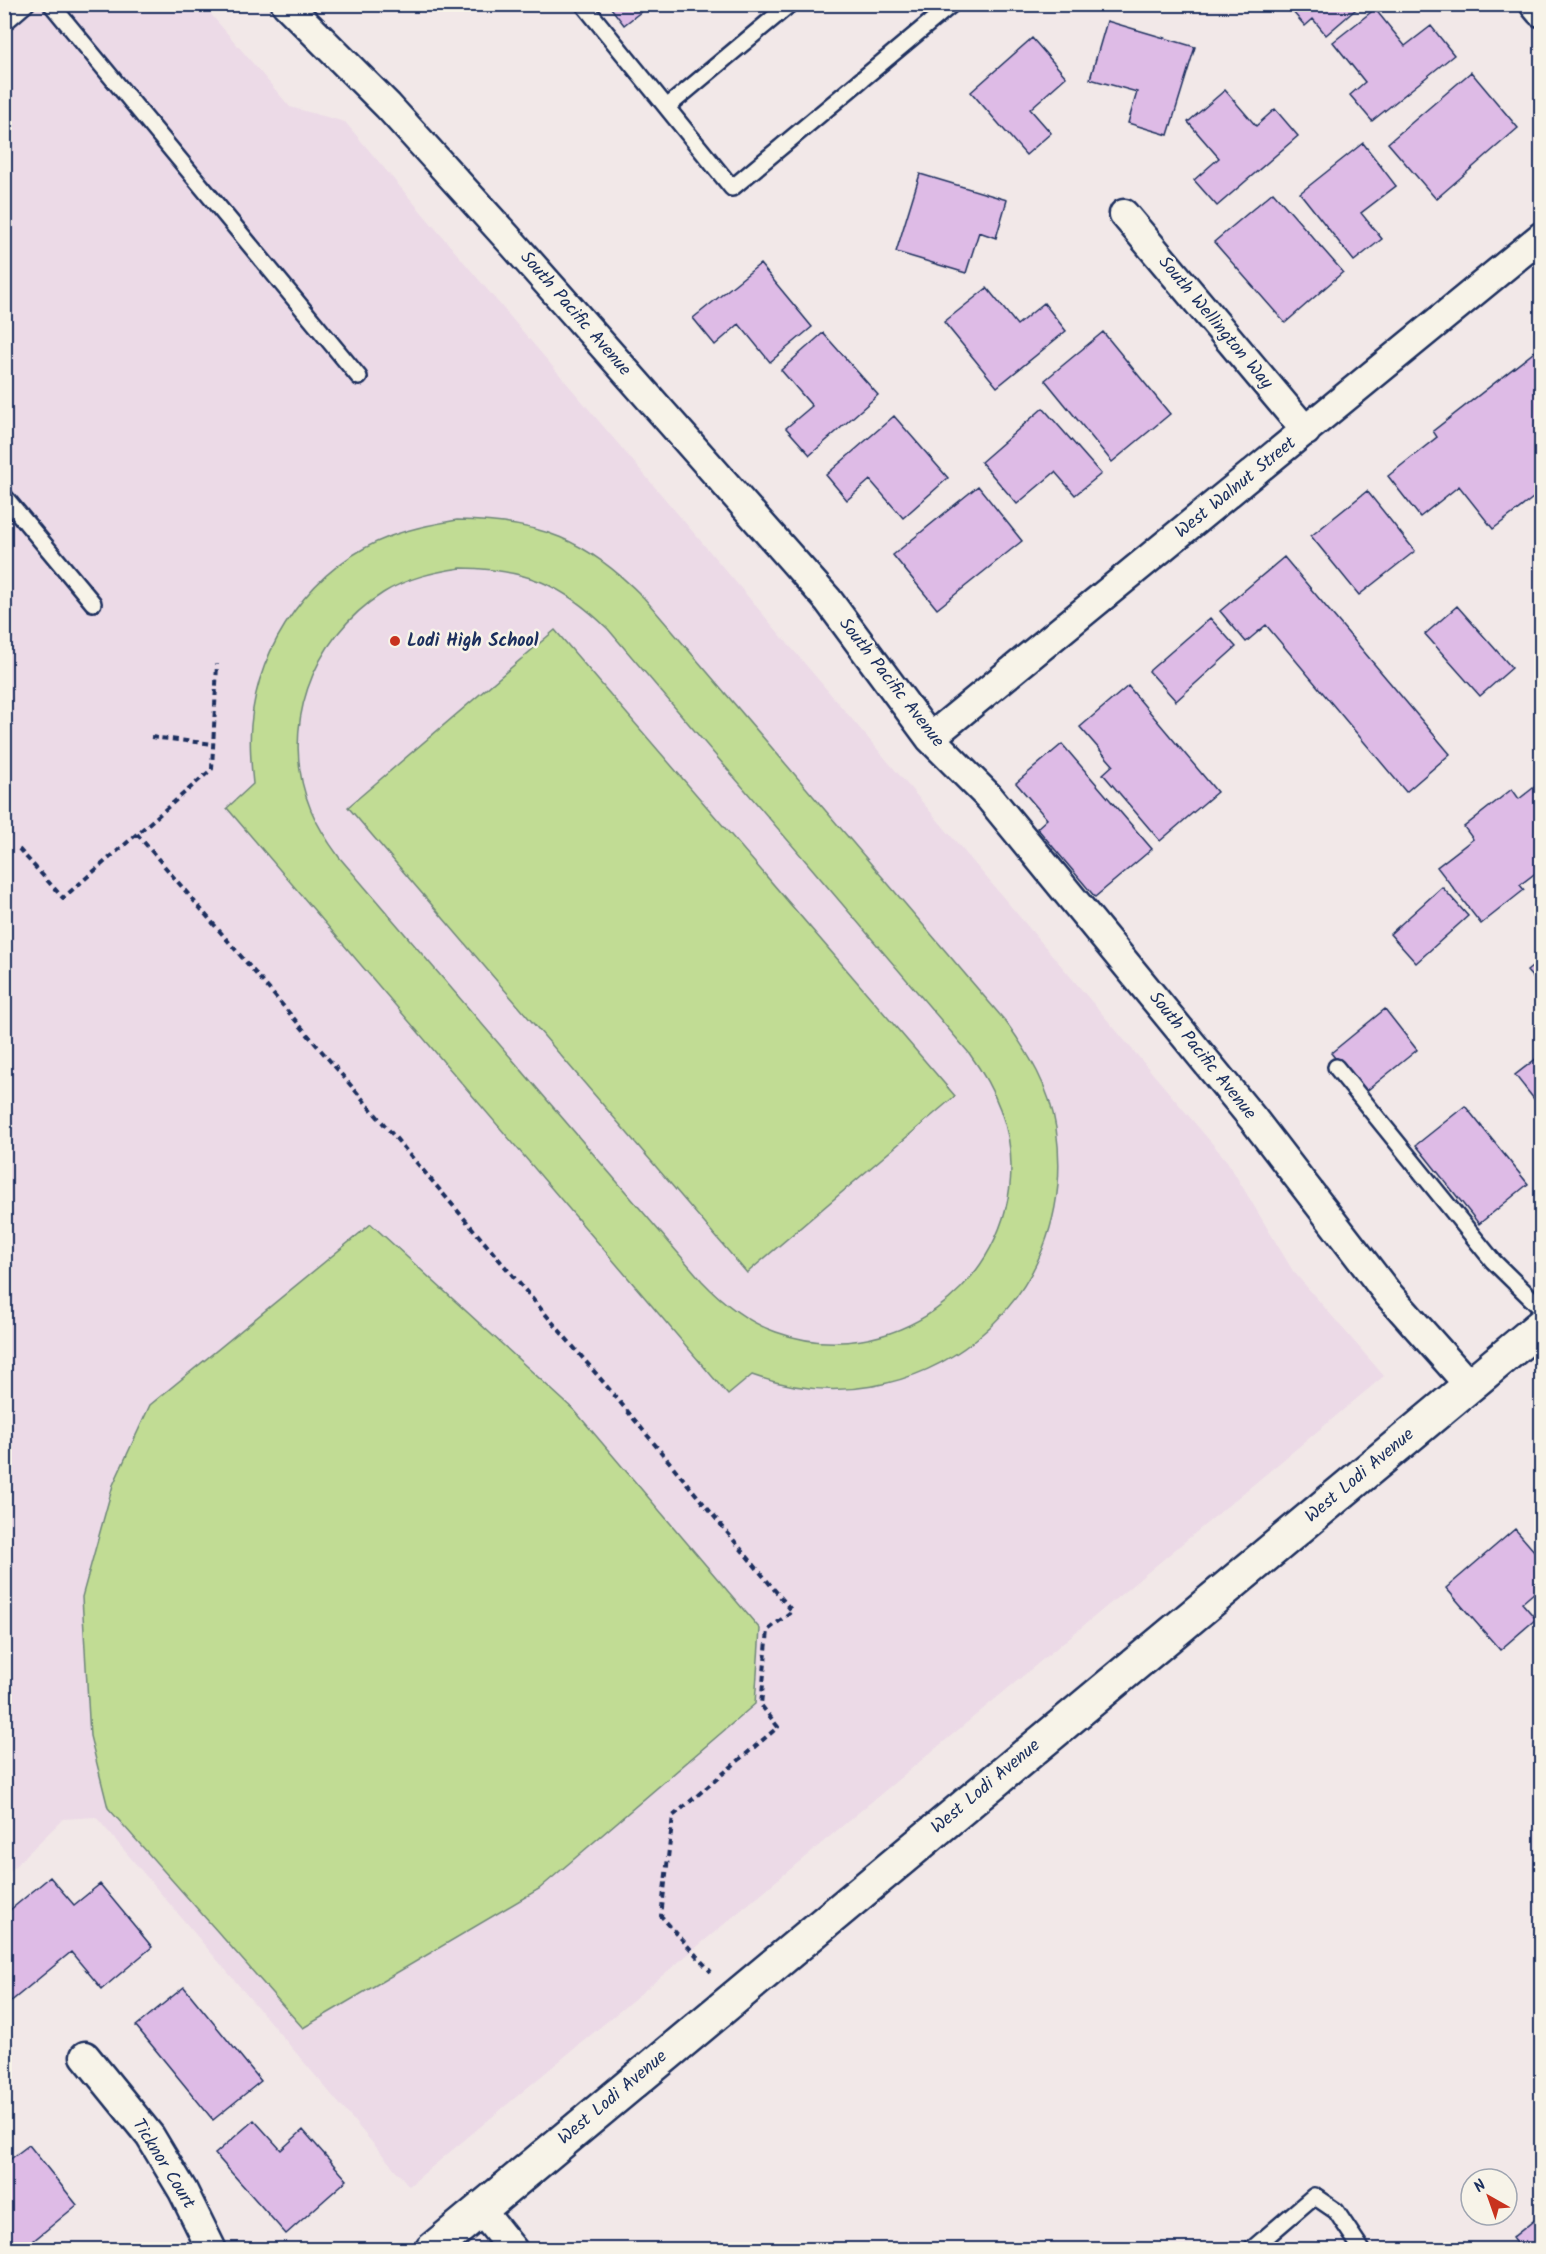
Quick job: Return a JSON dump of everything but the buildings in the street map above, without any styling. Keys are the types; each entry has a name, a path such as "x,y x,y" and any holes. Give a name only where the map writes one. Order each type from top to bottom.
{"main road":[{"path":"1537,4 1542,10"},
{"name":"West Lodi Avenue","path":"432,2250 1542,1325"}],"street":[{"name":"South Pacific Avenue","path":"286,4 404,124 828,600 930,738 989,797 1254,1120 1388,1294 1469,1385"},
{"name":"South Wellington Way","path":"1124,214 1306,431"},
{"name":"West Walnut Street","path":"930,738 1542,236"},
{"name":"Ticknor Court","path":"85,2056 150,2136 183,2191 212,2250"},
{"path":"480,2209 513,2250"}],"lane":[{"path":"4,23 26,4"},
{"path":"51,4 358,377"},
{"path":"583,4 732,189 952,4"},
{"path":"667,107 790,4"},
{"path":"4,496 93,603"},
{"path":"1336,1067 1493,1262 1542,1309"},
{"path":"1251,2250 1314,2196 1336,2211 1362,2250"}],"path":[{"path":"19,849 63,898 212,769 217,664"},
{"path":"151,737 214,744"},
{"path":"137,834 610,1390 792,1611 768,1630 761,1705 778,1727 673,1816 661,1916 734,1997"}],"shaded area":[{"name":"Lodi High School","path":"5,5 203,5 290,107 345,122 1227,1161 1293,1271 1384,1376 409,2186 96,1817 63,1819 5,1876"}],"green space":[{"path":"457,520 513,524 560,537 602,561 623,578 644,598 1006,1022 1023,1046 1044,1085 1056,1128 1057,1191 1043,1249 1015,1299 976,1339 928,1369 873,1386 814,1389 752,1375 728,1395 227,808 253,784 250,740 256,695 265,665 294,611 314,587 337,566 363,549 399,533","holes":["461,568 484,569 524,576 542,582 575,601 608,629 969,1053 986,1079 999,1106 1008,1135 1011,1166 1006,1209 990,1248 966,1282 936,1309 900,1329 860,1340 819,1342 765,1328 727,1304 702,1281 339,857 324,834 311,810 302,780 298,749 300,718 308,689 320,661 337,635 358,612 383,593 421,576 441,571"]},
{"path":"555,630 955,1096 747,1273 348,807"},
{"path":"371,1224 575,1411 760,1629 755,1704 539,1889 303,2028 108,1808 90,1736 82,1597 113,1485 150,1405"}],"place":[{"name":"Lodi High School","path":"395,641"}]}
